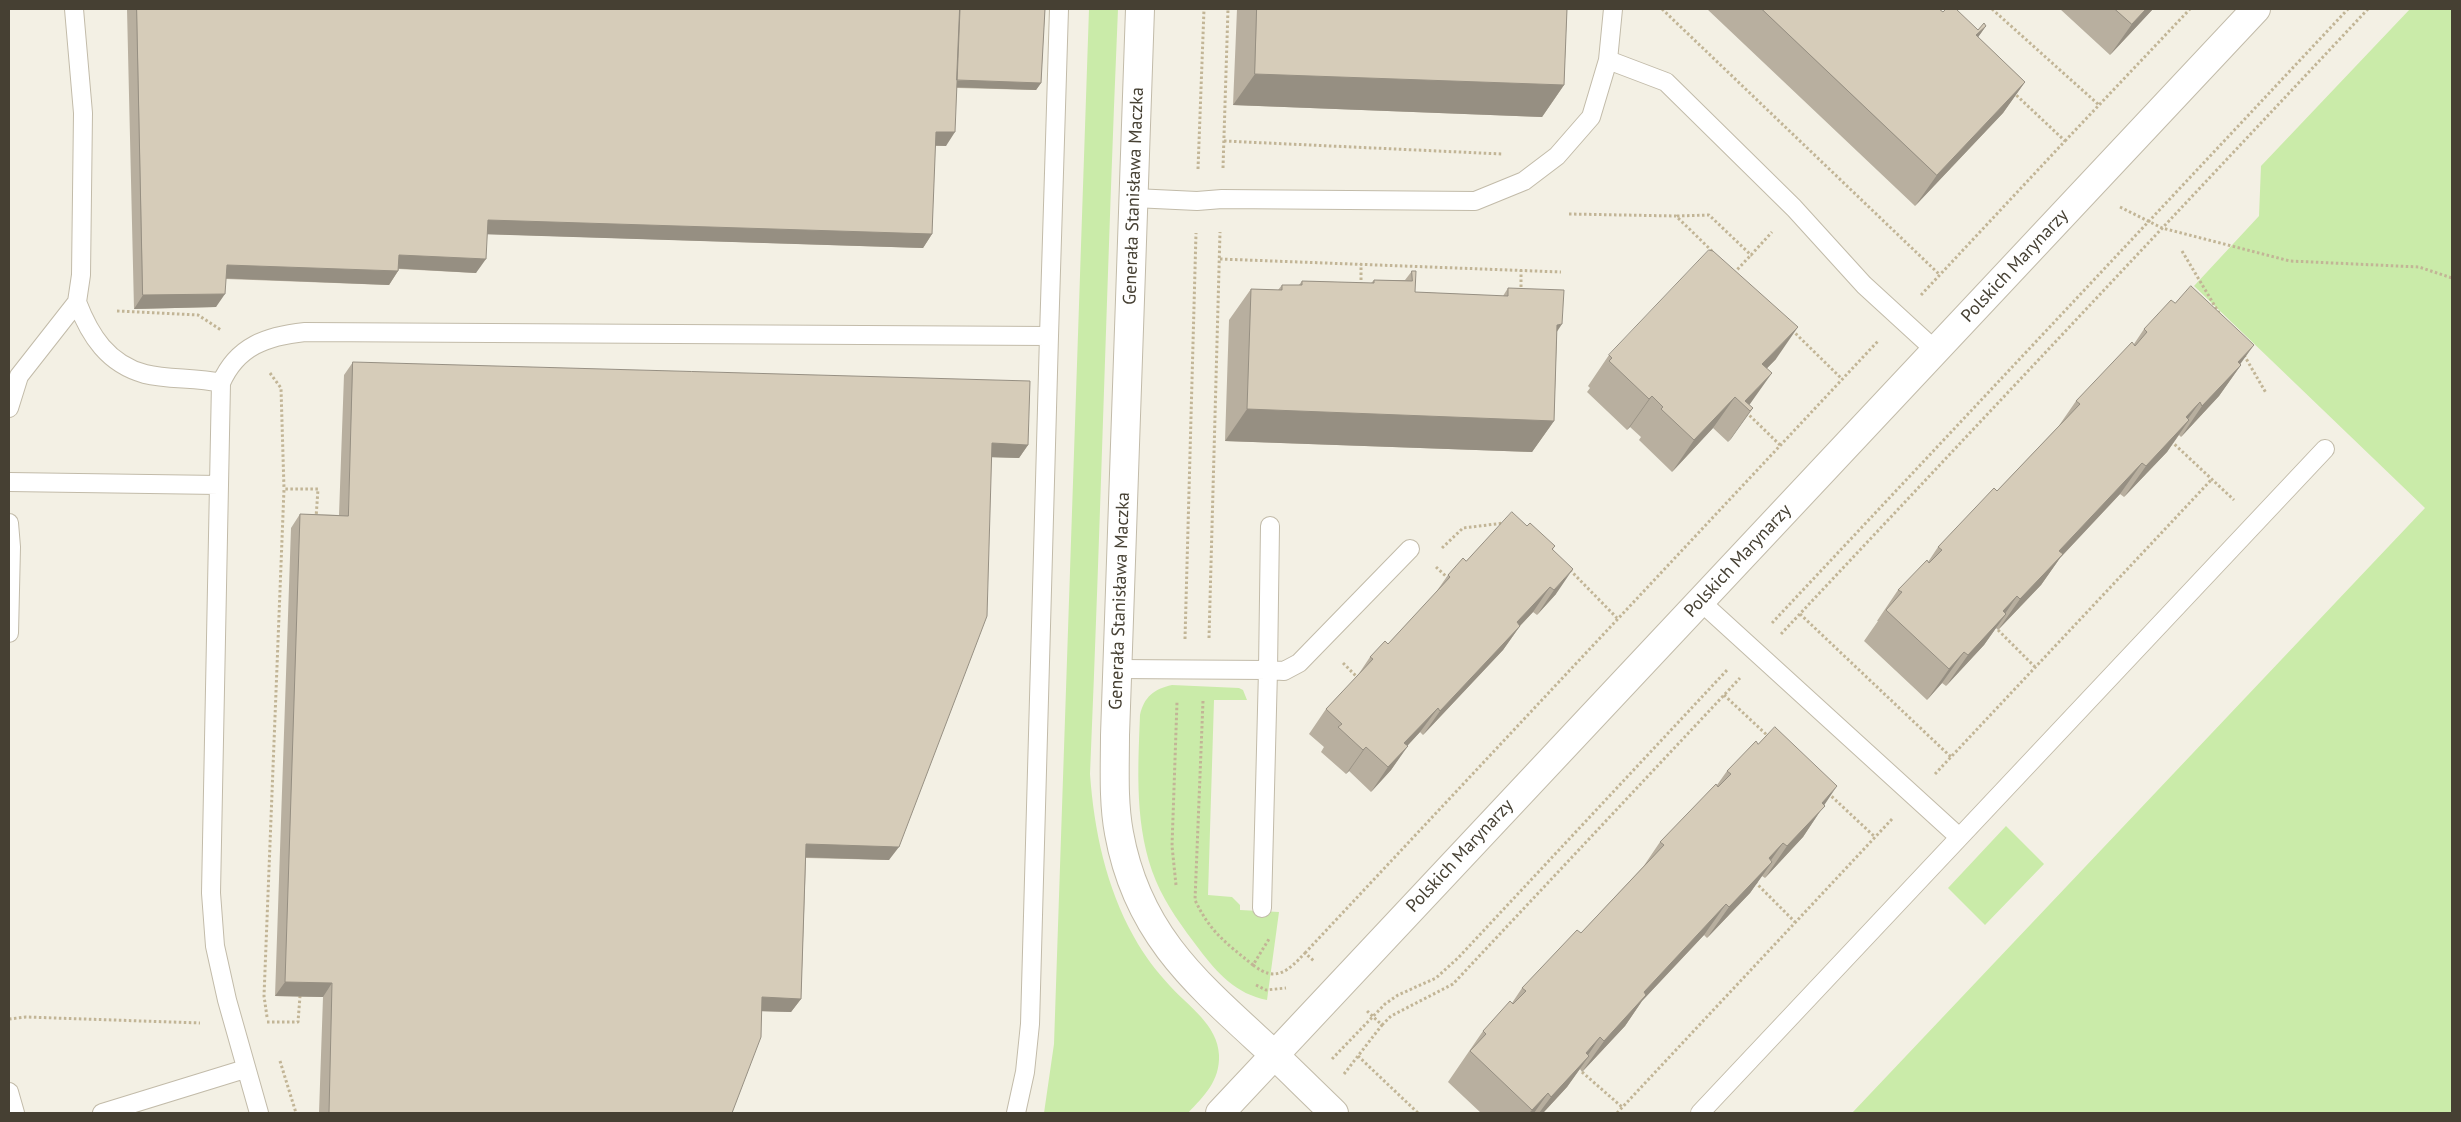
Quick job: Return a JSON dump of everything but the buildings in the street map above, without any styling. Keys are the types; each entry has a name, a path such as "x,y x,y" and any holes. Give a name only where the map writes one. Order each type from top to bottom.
{"street":[{"name":"Generała Stanisława Maczka","path":"1140,9 1118,669 1115,799 1119,833 1133,882 1158,933 1183,968 1199,986 1334,1113"},
{"name":"Polskich Marynarzy","path":"1220,1113 2256,9"}],"lane":[{"path":"74,9 83,122 81,275 77,302 85,324 102,349 118,363 145,374 221,383"},
{"path":"1016,1113 1025,1072 1030,1024 1060,9"},
{"path":"1134,198 1197,201 1222,199 1475,202 1524,181 1557,156 1591,117 1608,60 1612,9"},
{"path":"1608,60 1666,82 1794,208 1864,285 1935,350"},
{"path":"9,408 19,376 77,302"},
{"path":"259,1113 235,1032 215,946 211,892 221,383 235,358 263,341 283,335 305,332 1049,336"},
{"path":"1700,1113 2325,449"},
{"path":"9,482 219,485"},
{"path":"9,523 11,547 9,633"},
{"path":"1262,908 1270,526"},
{"path":"1118,669 1284,670 1299,663 1410,549"},
{"path":"1700,601 1959,837"},
{"path":"102,1113 245,1069"},
{"path":"9,1092 15,1113"}],"path":[{"path":"1178,893 1173,873 1172,846 1178,686 1184,669 1204,9"},
{"path":"1206,670 1209,654 1228,9"},
{"path":"1662,9 1940,275"},
{"path":"1992,9 2099,105"},
{"path":"1305,953 1617,618 2190,9"},
{"path":"1331,1060 1385,1004 1398,995 1436,978 1453,963 1755,651 2148,221 2348,9"},
{"path":"1382,1025 1391,1016 1453,984 1724,695 1755,651 1800,614 2368,9"},
{"path":"2009,88 2065,141"},
{"path":"1224,141 1504,154"},
{"path":"2085,190 2162,228 2290,261 2419,267 2452,278"},
{"path":"1734,273 1794,208"},
{"path":"1569,214 1709,215 1751,255"},
{"path":"1676,216 1715,254"},
{"path":"2182,251 2222,318"},
{"path":"1220,259 1561,272"},
{"path":"1361,264 1361,292"},
{"path":"1728,266 1741,280"},
{"path":"1521,270 1521,295"},
{"path":"114,306 119,312 198,316 250,348 281,388 284,489 264,996 271,1031"},
{"path":"1788,326 1842,379"},
{"path":"2242,351 2266,393"},
{"path":"1744,410 1780,445"},
{"path":"2171,441 2257,522"},
{"path":"284,489 318,489 316,519"},
{"path":"1436,554 1463,528 1502,522 1510,526"},
{"path":"1569,569 1617,618"},
{"path":"1800,614 1951,757"},
{"path":"1998,630 2035,667"},
{"path":"1341,661 1358,677"},
{"path":"1724,695 1774,741"},
{"path":"1825,789 1875,837"},
{"path":"1754,882 1795,922"},
{"path":"1254,983 1266,990 1275,991 1284,989 1299,981 1357,1034"},
{"path":"9,1019 26,1017 199,1023 235,1032 268,1022 298,1022 300,996"},
{"path":"1358,1056 1418,1113"},
{"path":"279,1059 296,1113"},
{"path":"1582,1072 1622,1107"}],"green space":[{"path":"1089,9 1118,9 1090,774 1098,837 1109,878 1124,918 1150,963 1208,1025 1217,1044 1219,1064 1217,1073 1205,1094 1188,1113 1044,1113 1054,1044"},
{"path":"2410,9 2452,9 2452,1113 1852,1113 2425,508 2194,286 2259,216 2261,166"},
{"path":"1172,685 1239,688 1243,690 1247,700 1214,700 1208,895 1232,897 1240,905 1240,910 1279,912 1267,1000 1237,988 1220,974 1206,958 1170,908 1160,890 1149,861 1144,840 1139,799 1140,715 1144,703 1151,695 1160,689"},
{"path":"2006,826 2044,864 1985,925 1948,888"}]}
